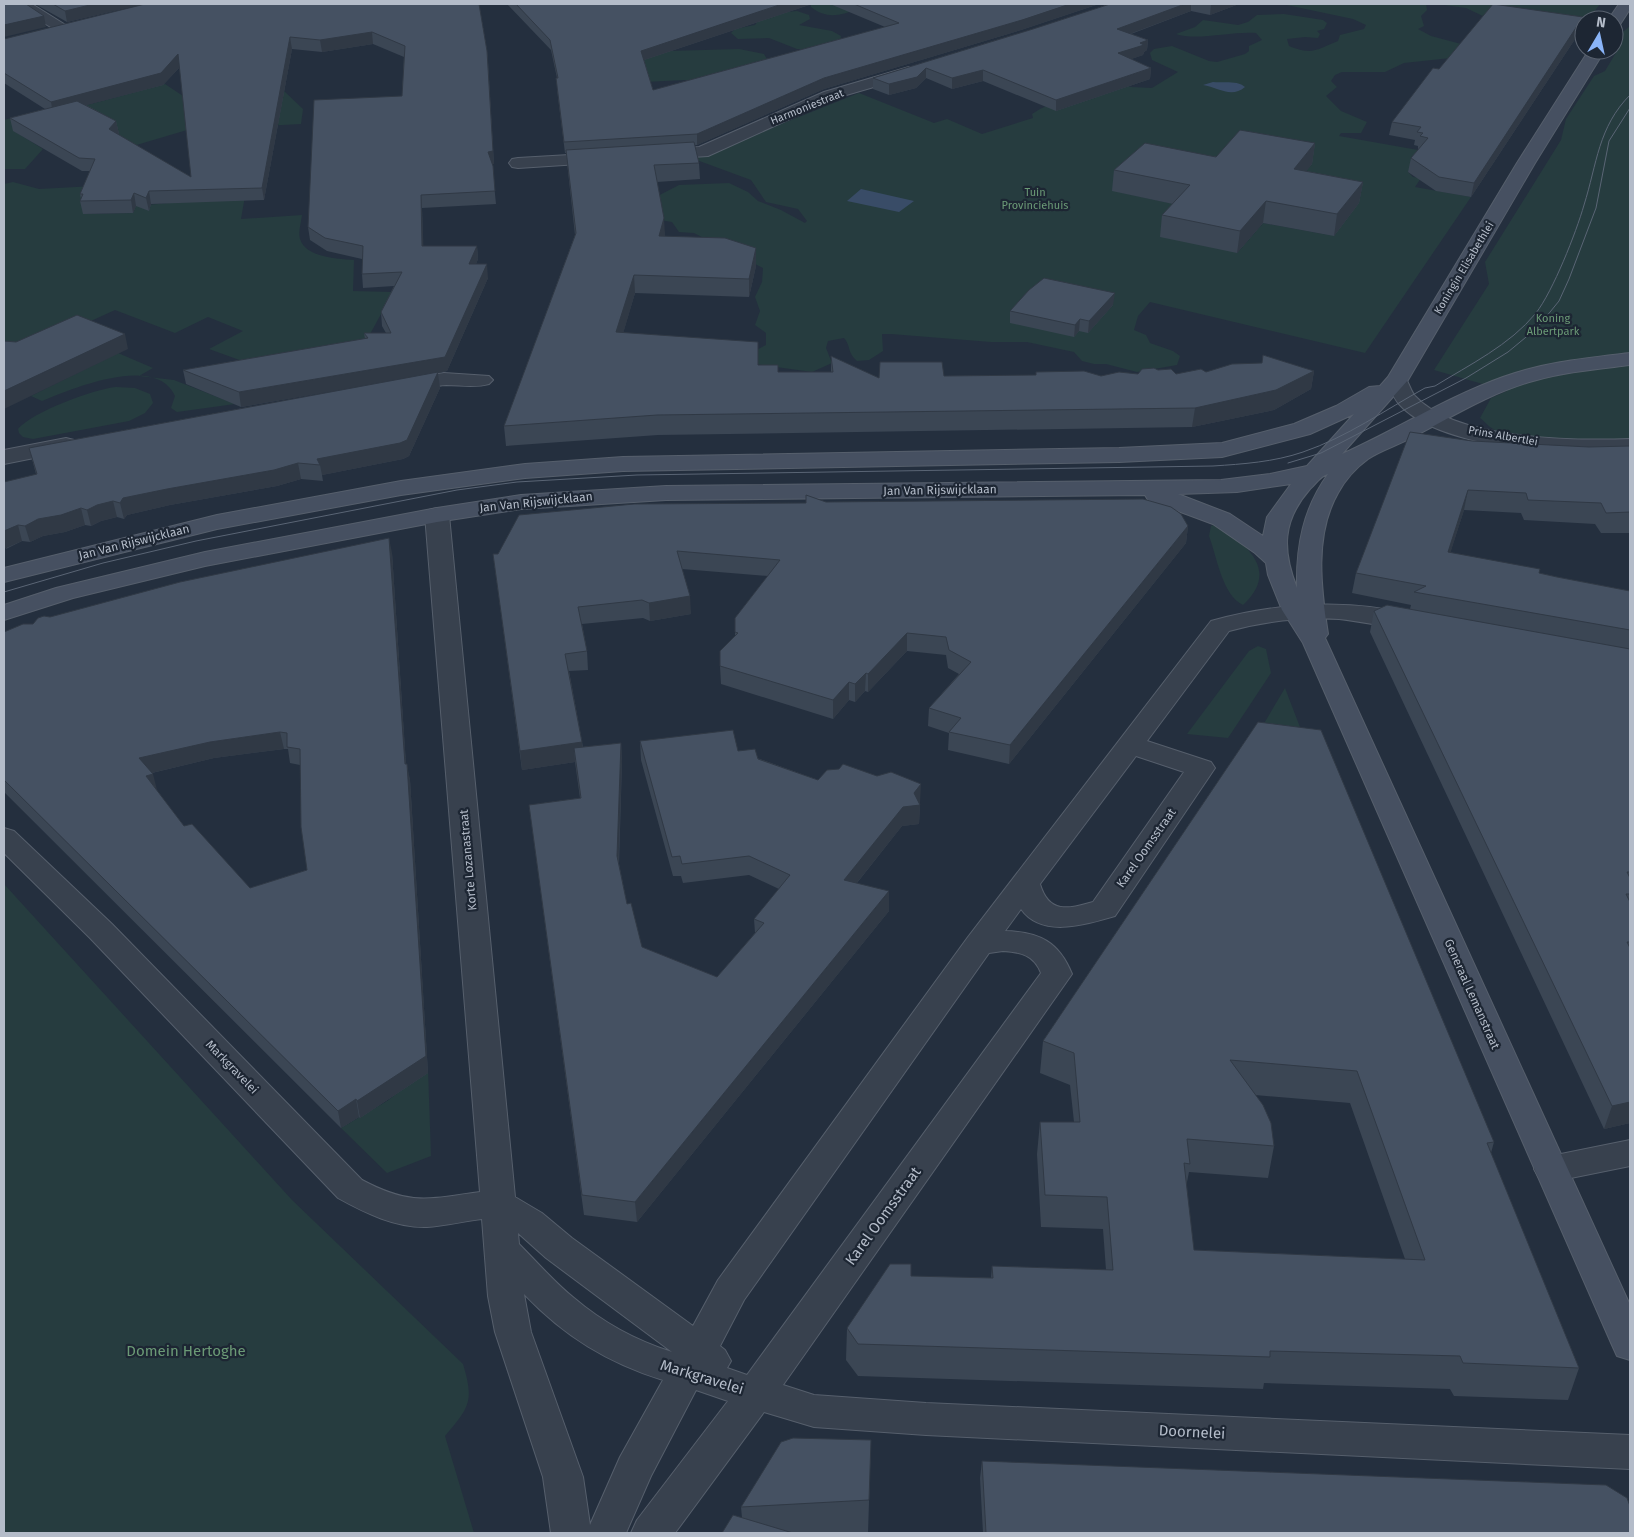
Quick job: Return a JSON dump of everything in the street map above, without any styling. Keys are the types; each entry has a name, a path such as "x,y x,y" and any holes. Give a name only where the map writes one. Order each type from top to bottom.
{"main road":[{"name":"Koningin Elisabethlei","path":"1306,475 1397,380 1526,163 1591,60"},
{"name":"Jan Van Rijswijcklaan","path":"4,613 64,594 151,572 437,515 521,502 621,494 1236,486 1306,475 1368,450 1431,417 1513,380 1563,368 1630,359"},
{"name":"Jan Van Rijswijcklaan","path":"4,575 217,522 445,474 623,464 1206,452 1248,445 1324,420 1366,399 1397,380"},
{"path":"1248,445 1274,453 1306,475 1317,514"},
{"name":"Generaal Lemanstraat","path":"1302,610 1317,514 1336,478 1345,468 1368,450"},
{"path":"437,515 445,474"},
{"name":"Generaal Lemanstraat","path":"1306,475 1279,517 1274,542 1276,560 1302,610 1630,1345"},
{"path":"1124,488 1178,501 1217,517 1245,532 1263,545 1276,560"}],"street":[{"path":"22,4 64,29"},
{"path":"47,33 83,24"},
{"name":"Harmoniestraat","path":"642,155 702,152 830,95 923,67"},
{"path":"518,163 622,157"},
{"path":"385,389 444,379 482,380"},
{"name":"Prins Albertlei","path":"1397,380 1401,392 1408,401 1431,417 1468,431 1520,441 1581,447 1630,446"},
{"path":"4,457 91,441"},
{"name":"Korte Lozanastraat","path":"437,515 498,1205"},
{"path":"606,1533 634,1469 736,1282 979,944 1220,626 1277,612 1302,610 1357,612 1432,625"},
{"name":"Karel Oomsstraat","path":"1025,884 1027,898 1034,908 1047,915 1064,918 1104,909 1202,768 1130,745"},
{"name":"Markgravelei","path":"4,837 101,931 350,1189 374,1202 405,1212 437,1213 498,1205 540,1229 559,1248 692,1362 756,1392"},
{"name":"Karel Oomsstraat","path":"651,1533 696,1476 1057,974 1054,962 1044,952 1029,945 1012,940 979,944"},
{"path":"1551,1169 1630,1153"},
{"path":"498,1205 506,1296 513,1332 564,1477 570,1533"},
{"name":"Markgravelei","path":"502,1250 561,1309 604,1338 638,1357 692,1362"},
{"name":"Doornelei","path":"756,1392 814,1411 1036,1424 1630,1452"}],"green space":[{"path":"811,4 851,4 857,9 833,15 822,13 811,7"},
{"name":"Tuin Provinciehuis","path":"1282,4 1426,4 1427,10 1421,16 1424,26 1418,29 1431,36 1461,44 1460,57 1404,63 1385,72 1342,72 1335,75 1331,81 1337,87 1326,96 1341,111 1367,122 1361,133 1341,133 1339,136 1418,150 1408,172 1413,177 1421,178 1415,187 1471,197 1365,353 1150,302 1138,316 1134,330 1146,335 1150,343 1173,351 1180,356 1177,365 1137,372 1106,364 1082,361 1074,352 1027,342 991,342 891,334 882,334 883,351 869,360 857,361 844,338 828,341 826,348 832,363 812,372 748,363 749,354 766,345 766,333 755,325 760,311 755,297 762,282 763,268 694,233 679,232 672,222 660,220 650,200 679,185 729,183 748,192 758,201 781,210 805,223 807,221 798,209 766,202 751,180 694,159 859,93 934,123 947,119 982,134 1033,118 1032,114 1040,109 1110,78 1131,87 1152,88 1178,72 1152,60 1150,53 1154,49 1172,46 1209,61 1217,62 1245,54 1249,51 1249,46 1262,40 1256,33 1194,37 1176,34 1195,27 1203,20 1238,25 1248,22 1257,15 1284,14 1323,20 1327,23 1324,29 1317,31 1320,34 1318,38 1287,39 1289,46 1310,51 1338,41 1340,35 1364,29 1366,25 1353,19","holes":["1114,191 1334,236 1263,223 1237,253 1188,207"]},
{"path":"1437,4 1600,4 1596,10 1574,10 1574,25 1504,14 1485,17 1466,8"},
{"path":"797,11 809,15 810,19 799,25 832,31 841,36 840,41 820,49 797,49 769,38 738,39 731,33 735,29 755,25 758,21 787,12"},
{"name":"Koning Albertpark","path":"1630,26 1630,441 1542,440 1508,434 1495,430 1480,418 1491,398 1507,391 1434,370 1489,284 1485,262 1561,140 1566,119 1594,76 1605,71 1612,60 1624,60 1624,31"},
{"path":"739,49 764,54 768,61 700,83 685,80 644,82 586,60 669,51"},
{"path":"165,84 186,98 283,90 303,109 301,124 187,130 123,149 14,131 43,149 25,169 4,169 4,120 45,109 54,114"},
{"path":"13,182 39,189 95,186 83,214 133,213 136,206 245,196 241,219 302,215 299,230 303,245 316,254 354,260 353,291 393,292 363,347 256,366 209,349 243,331 208,317 175,333 115,310 36,346 4,341 4,184"},
{"path":"118,353 153,368 139,376 112,378 92,383 42,401 31,396"},
{"path":"151,377 174,380 235,404 177,412 171,408 175,396 165,383"},
{"path":"116,387 135,388 150,394 153,403 145,413 129,421 33,439 23,437 19,433 18,429 25,422 49,409 93,392"},
{"path":"1217,523 1248,549 1259,569 1259,580 1254,592 1243,605 1230,593 1221,575 1209,536 1211,526"},
{"path":"1258,646 1266,649 1271,673 1228,738 1187,734 1249,651"},
{"path":"1285,688 1308,748 1253,742"},
{"name":"Domein Hertoghe","path":"4,884 292,1200 463,1364 468,1387 468,1403 460,1418 445,1436 474,1533 4,1533"},
{"path":"428,1069 431,1156 387,1173 341,1128 387,1101"}],"water":[{"path":"1213,82 1234,83 1245,87 1235,92 1230,92 1203,85"},
{"path":"861,189 914,201 899,212 847,201"}],"building":[{"path":"4,4 26,4 44,16 4,25"},
{"path":"53,4 94,4 65,11"},
{"path":"145,4 479,4 487,51 493,151 488,152 493,166 495,191 421,195 422,246 477,246 469,264 487,264 445,357 239,392 183,370 368,338 364,333 391,333 381,312 402,272 362,274 363,246 325,238 308,227 314,100 402,96 405,46 372,32 320,40 290,37 262,188 149,191 146,198 134,193 131,200 80,201 83,194 80,194 95,159 79,158 10,118 77,101 116,121 109,129 191,177 178,54 161,73 51,102 4,73 4,39"},
{"path":"516,4 782,4 641,51 653,90 899,23 854,4 1070,4 824,78 697,134 564,142 556,78 558,78 550,40"},
{"path":"1110,4 1185,4 1117,29 1148,40 1140,43 1144,45 1118,53 1151,68 1056,100 983,70 952,78 926,68 917,77 889,84 873,78 1033,29"},
{"path":"1493,4 1574,16 1574,31 1474,183 1439,177 1411,158 1428,138 1420,136 1423,133 1417,132 1421,127 1392,122 1433,68 1439,69"},
{"path":"1240,130 1315,143 1294,169 1363,182 1337,214 1266,201 1240,231 1162,215 1190,185 1114,170 1145,143 1216,157"},
{"path":"694,142 699,163 654,165 664,218 659,236 725,238 756,248 749,279 634,275 616,332 758,342 758,365 778,365 778,372 833,372 831,356 879,378 880,362 942,362 944,376 1036,375 1036,372 1084,371 1101,376 1119,372 1138,374 1142,369 1154,368 1158,370 1171,369 1176,374 1201,369 1206,372 1232,364 1262,363 1263,355 1314,371 1276,390 1195,408 657,415 504,426 576,233 566,150"},
{"path":"1044,278 1115,293 1089,321 1080,319 1075,325 1010,311 1029,290"},
{"path":"77,315 125,334 4,391 4,341 16,342"},
{"path":"438,372 407,440 400,443 317,459 320,465 298,463 274,470 123,498 120,503 113,501 87,510 81,508 61,515 38,519 25,526 18,525 4,531 4,482 37,474 29,448"},
{"path":"1410,432 1472,441 1589,447 1630,446 1630,512 1606,513 1601,503 1528,500 1526,493 1468,490 1448,552 1540,569 1539,573 1630,591 1630,630 1414,592 1426,586 1356,573"},
{"path":"806,495 826,502 1143,499 1171,507 1181,514 1188,526 1010,745 949,732 961,718 929,708 971,662 949,650 946,637 907,633 868,674 866,673 855,684 849,682 833,700 720,666 720,651 738,633 735,632 735,618 780,560 677,551 690,596 649,603 642,600 578,607 587,651 565,654 582,742 520,751 493,554 498,554 519,515 634,504 806,503"},
{"path":"389,538 405,764 407,764 426,1056 357,1101 356,1099 338,1111 4,780 4,632 23,624 33,624 38,618 44,616 50,617 180,582","holes":["280,732 287,733 287,747 300,749 301,827 307,870 250,888 192,824 184,826 146,776 153,774 139,758 210,742"]},
{"path":"1387,605 1630,649 1630,872 1627,872 1630,878 1630,894 1626,894 1630,902 1630,942 1627,942 1630,948 1630,1102 1612,1106 1374,611"},
{"path":"1258,722 1321,730 1494,1142 1487,1143 1579,1368 1463,1363 1460,1356 1270,1351 1270,1357 858,1344 847,1328 890,1264 911,1264 911,1276 993,1278 992,1266 1113,1270 1107,1197 1045,1195 1040,1122 1080,1122 1074,1053 1043,1041","holes":["1230,1060 1357,1071 1425,1260 1194,1250 1184,1163 1190,1164 1187,1139 1274,1146 1271,1123 1263,1105"]},
{"path":"733,730 738,751 755,749 758,759 818,780 827,770 839,769 843,764 877,776 891,772 921,784 914,793 920,805 903,807 844,880 889,891 635,1202 582,1195 529,805 581,798 574,748 621,743 617,856 627,904 631,903 642,947 717,977 764,923 754,919 790,875 749,856 682,864 680,856 672,857 640,741"},
{"path":"793,1438 871,1440 869,1500 741,1507 781,1442"},
{"path":"982,1461 1606,1485 1627,1498 1630,1506 1630,1533 986,1533"},
{"path":"733,1515 793,1533 722,1533"}],"tram line":[{"path":"4,592 103,563 196,541 457,490 517,482 637,475 1213,466 1258,462 1303,452 1335,439 1425,388 1435,386 1502,345 1526,324 1543,303 1557,277 1580,217 1605,133 1619,107 1630,95"},
{"path":"1288,463 1321,453 1466,378 1508,352 1537,328 1559,301 1569,279 1596,208 1609,141 1630,108"}]}
